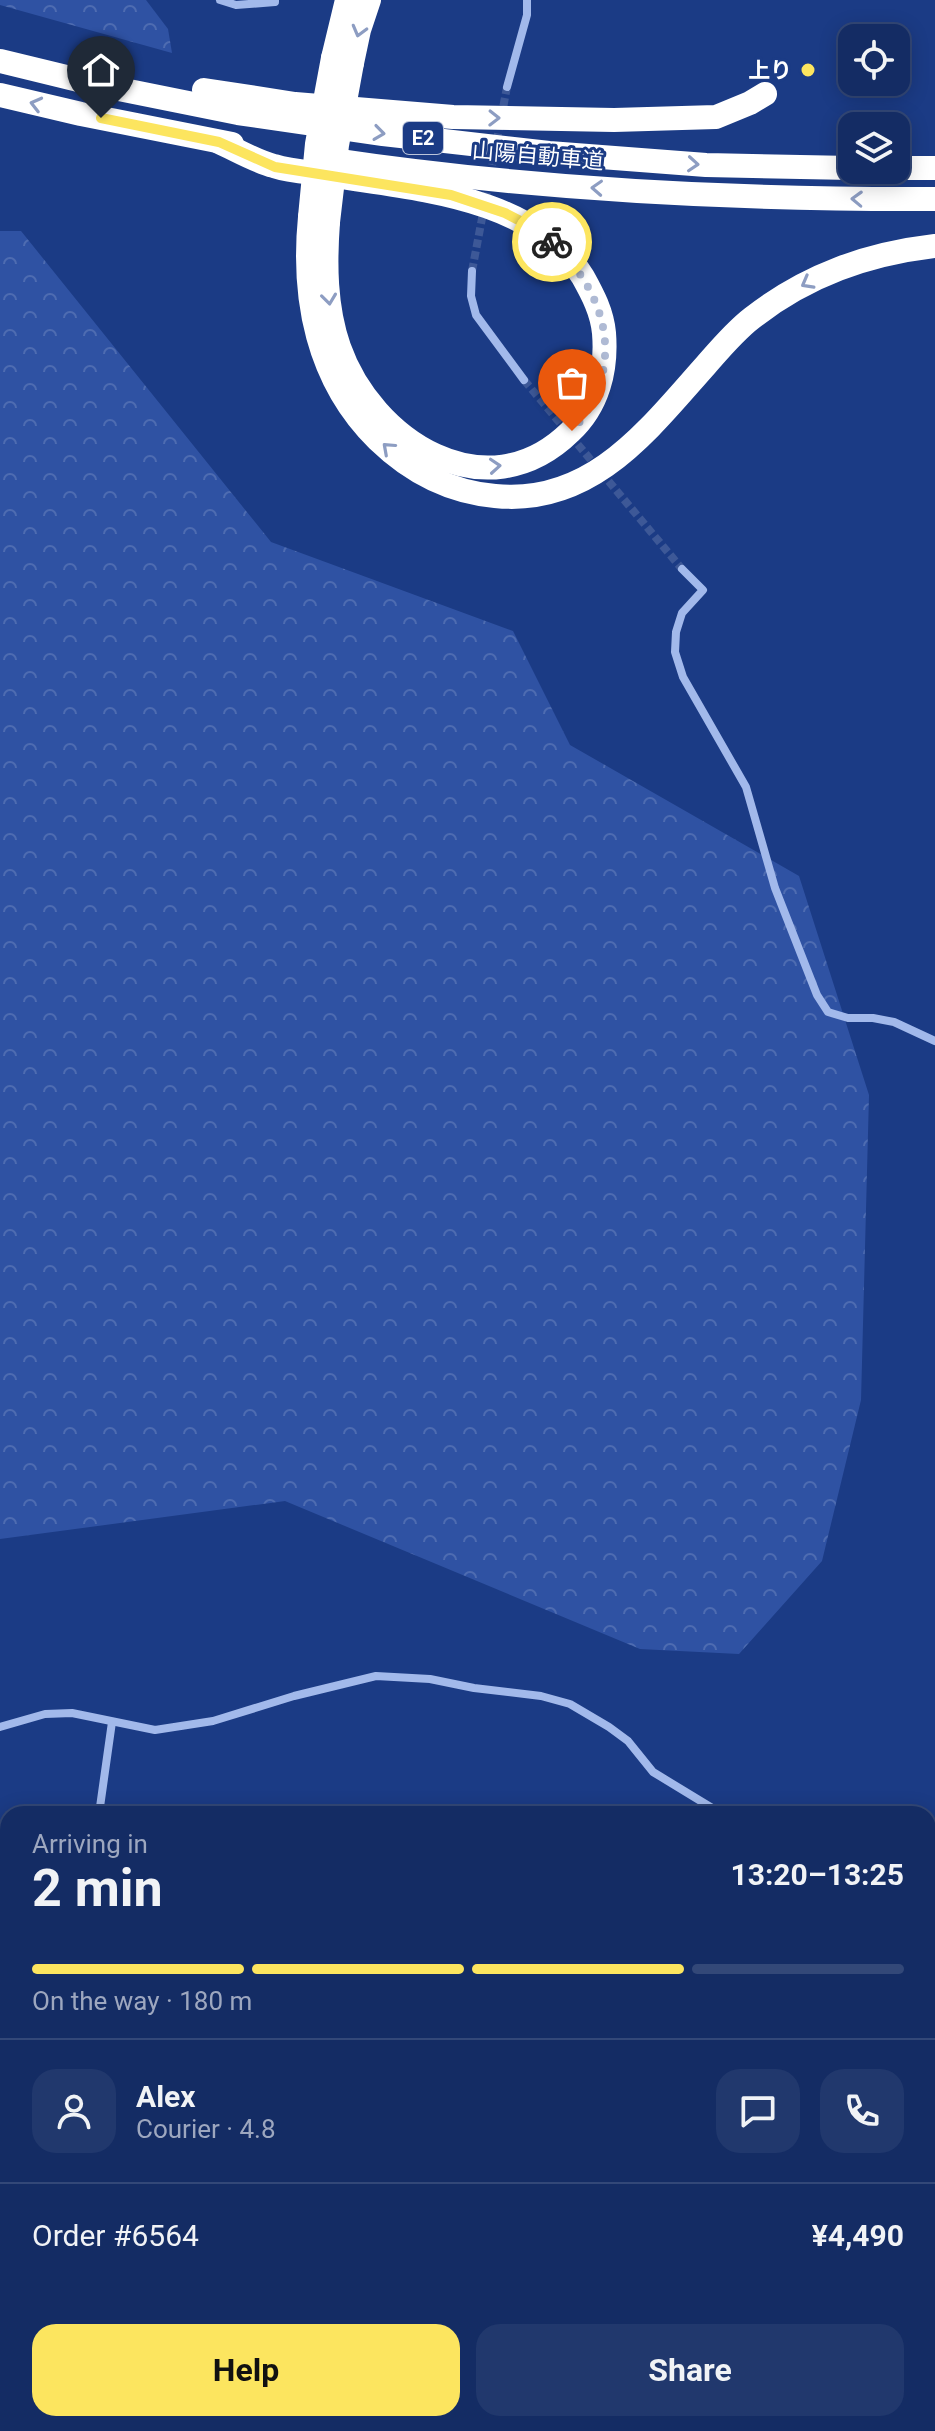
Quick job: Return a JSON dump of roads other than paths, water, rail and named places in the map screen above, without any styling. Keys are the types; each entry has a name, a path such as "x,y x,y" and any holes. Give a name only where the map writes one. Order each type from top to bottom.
{"highway":[{"path":"219,142 275,167 451,195 505,213 532,227 566,256 598,305 604,328 604,364 600,384 584,418 556,445 539,456 521,463 490,468 457,464 427,452 398,433 367,400 339,348 319,219 317,144 342,60 347,0"},
{"path":"342,60 359,30 369,0"},
{"path":"0,59 295,104 453,117 614,120 716,117 765,94"},
{"name":"山陽自動車道","path":"0,59 99,85 238,113 383,134 580,156 706,165 838,168"},
{"name":"山陽自動車道","path":"0,95 219,142 393,168 542,185 721,195 935,199"},
{"path":"910,168 935,168"},
{"path":"319,219 307,248 309,295 316,335 332,376 353,413 393,454 422,473 470,493 504,497 536,496 571,486 614,461 643,435 740,327 810,280 871,256 935,246"}],"street":[{"path":"220,0 236,5 275,0"},
{"path":"507,87 527,15 527,0"},
{"path":"472,271 471,296 476,315 524,380"},
{"path":"682,569 703,590 682,613 676,632 675,652 683,677 746,787 775,888 817,995 828,1012 848,1018 894,1022 935,1041"},
{"path":"0,1727 45,1714 72,1713 155,1730 213,1721 294,1696 376,1676 430,1679 541,1696 570,1704 628,1741 653,1772 709,1806"},
{"path":"100,1806 112,1722"}],"tunnel":[{"path":"472,271 507,87"},
{"path":"524,380 682,569"}],"place":[{"name":"上り","path":"808,70"}]}
